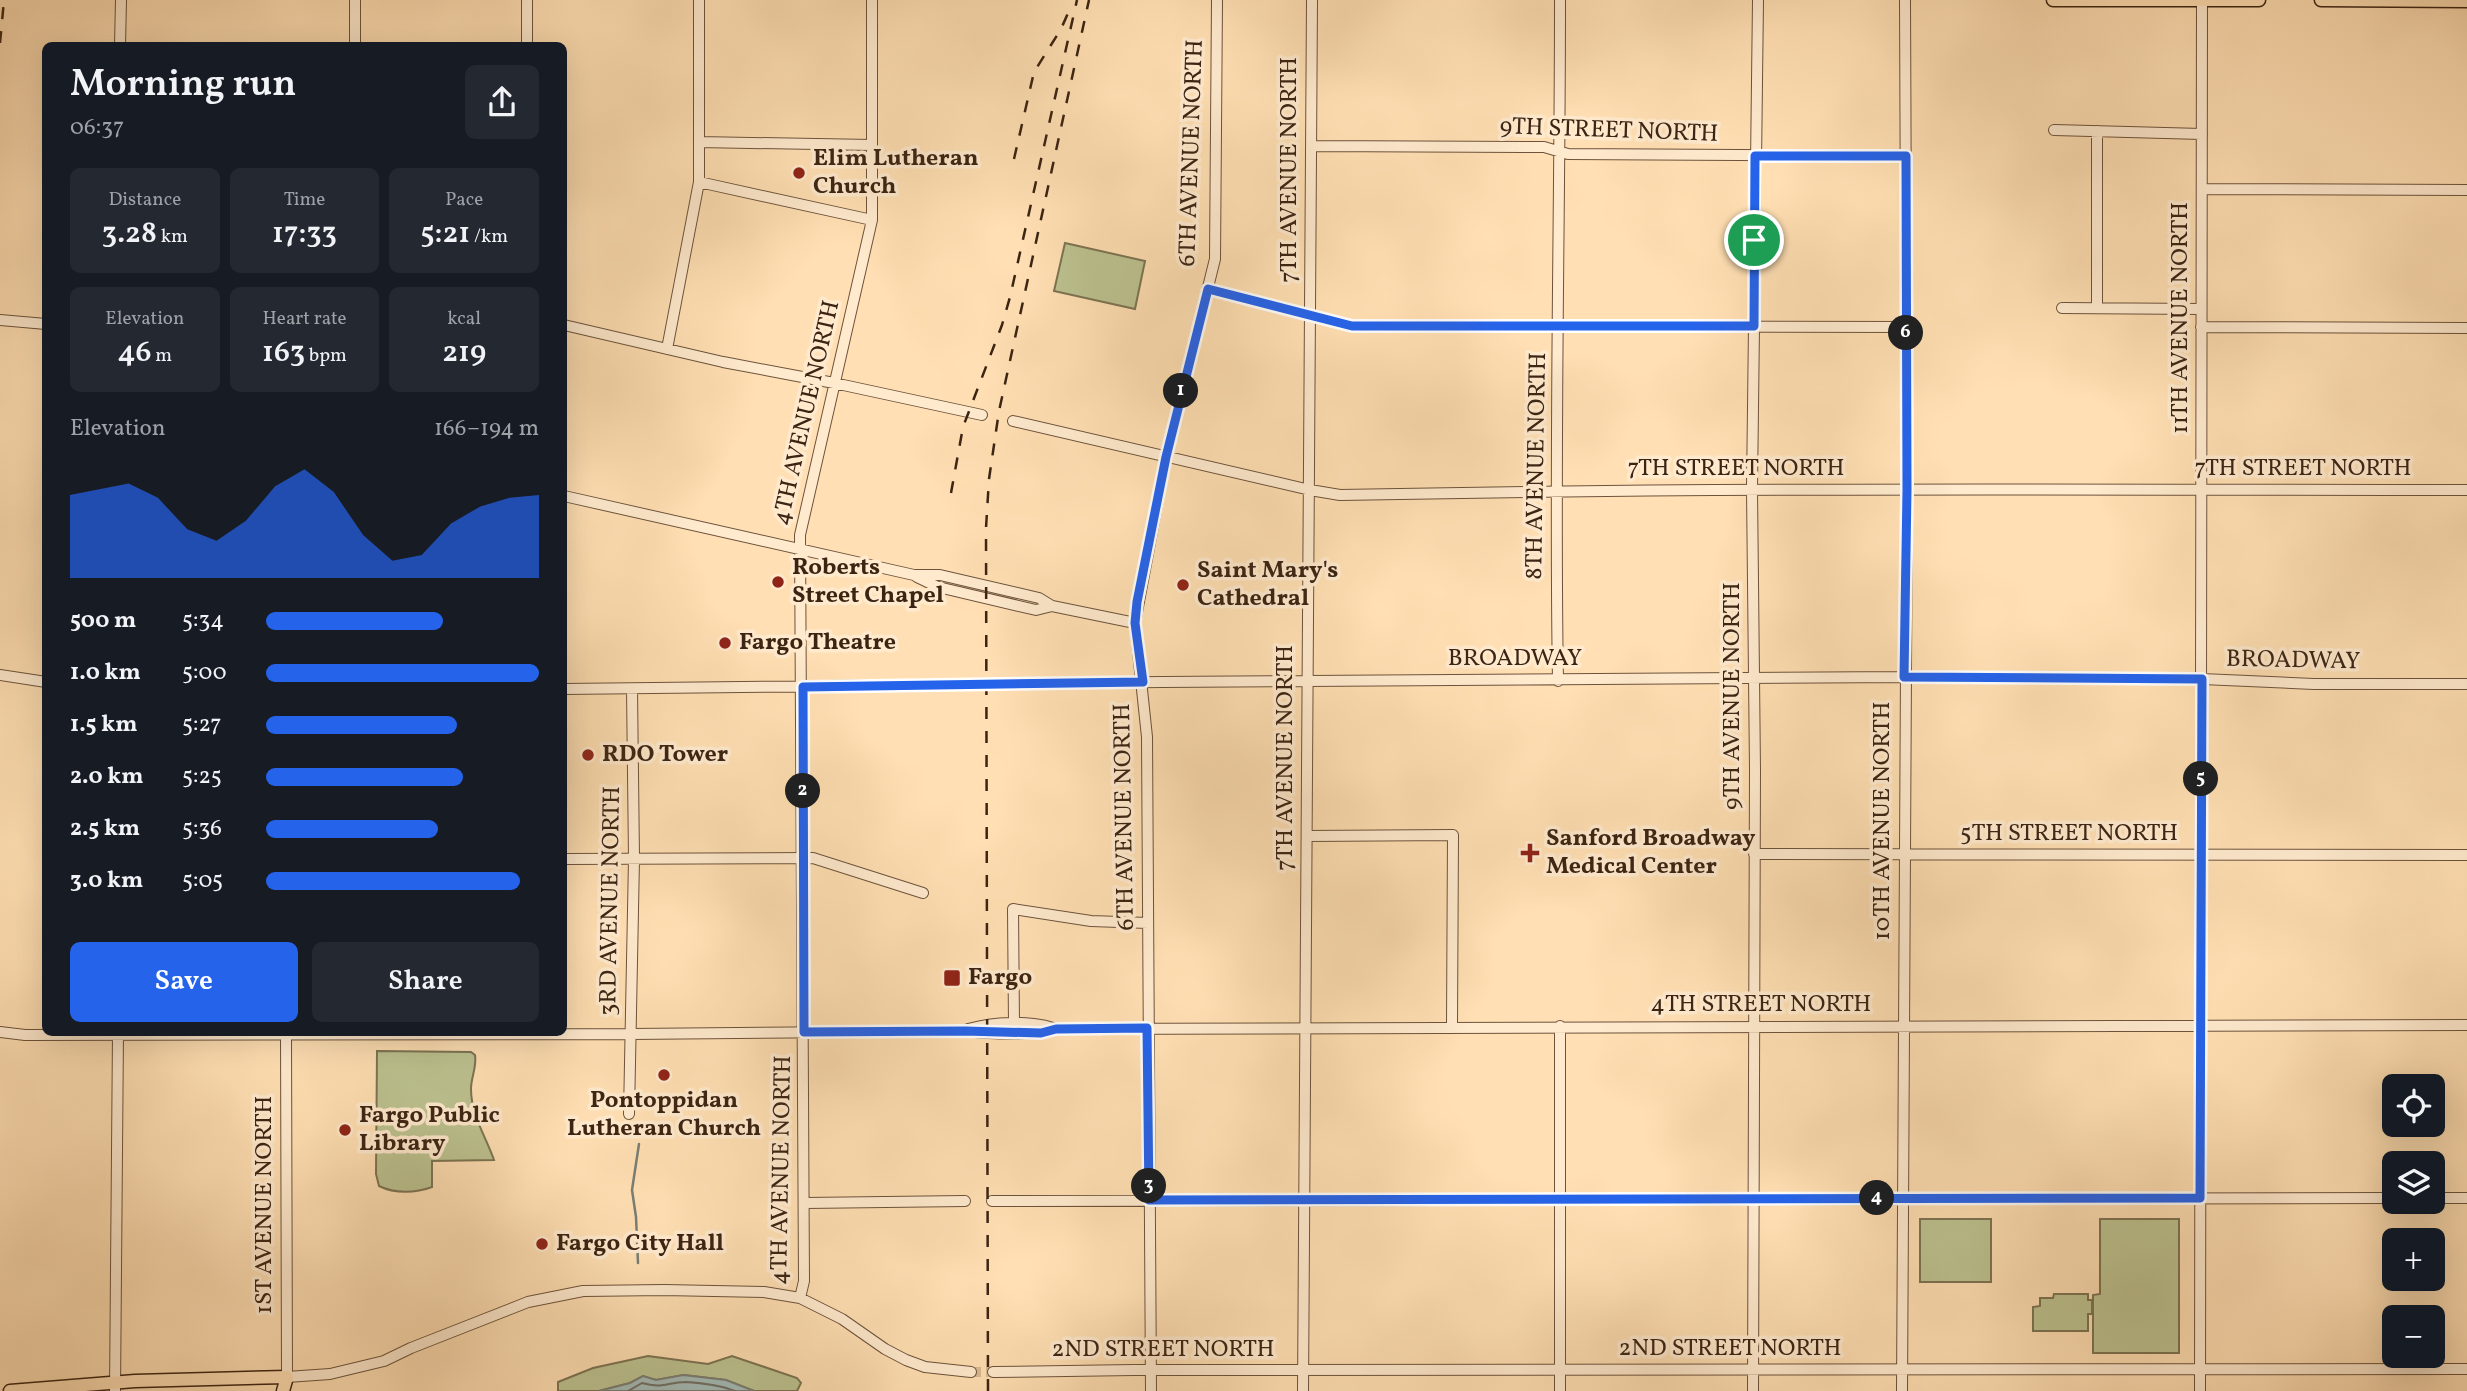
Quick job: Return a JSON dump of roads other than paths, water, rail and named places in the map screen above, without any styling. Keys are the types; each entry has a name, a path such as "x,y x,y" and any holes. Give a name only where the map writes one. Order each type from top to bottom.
{"main road":[{"path":"2053,0 2259,0"},
{"path":"2321,0 2467,1"},
{"path":"0,1389 287,1377"},
{"name":"1ST AVENUE NORTH","path":"284,1391 287,1377"},
{"name":"1ST AVENUE NORTH","path":"287,1377 291,1391"}],"street":[{"path":"120,42 121,0"},
{"path":"355,0 355,42"},
{"path":"527,0 527,42"},
{"path":"667,349 698,182 699,0"},
{"name":"4TH AVENUE NORTH","path":"800,1298 804,1281 805,1203 800,551 802,526 872,220 872,0"},
{"name":"6TH AVENUE NORTH","path":"1151,1391 1147,737 1135,623 1166,457 1214,260 1217,0"},
{"name":"7TH AVENUE NORTH","path":"1303,1391 1312,0"},
{"name":"8TH AVENUE NORTH","path":"1558,681 1556,491 1560,325 1560,0"},
{"name":"9TH AVENUE NORTH","path":"1753,1391 1755,678 1752,489 1758,0"},
{"name":"10TH AVENUE NORTH","path":"1902,1391 1907,490 1905,0"},
{"name":"11TH AVENUE NORTH","path":"2200,1391 2202,0"},
{"path":"2054,130 2202,134"},
{"path":"2097,131 2097,308"},
{"path":"699,142 873,145"},
{"name":"9TH STREET NORTH","path":"1311,146 1544,147 1569,154 1906,156"},
{"path":"698,182 872,220"},
{"path":"2202,188 2467,191"},
{"path":"1208,289 1352,326 1906,327"},
{"path":"2062,308 2201,309"},
{"path":"0,320 42,324"},
{"path":"567,326 982,415"},
{"path":"2202,327 2467,328"},
{"name":"7TH STREET NORTH","path":"1013,421 1340,495 1752,489 2467,490"},
{"path":"567,497 914,575 940,575 1039,598 1052,606 1135,623"},
{"path":"0,676 42,681"},
{"name":"BROADWAY","path":"567,689 1904,677 2467,684"},
{"name":"3RD AVENUE NORTH","path":"629,1114 634,859 632,689"},
{"path":"1307,836 1452,835 1452,1027"},
{"name":"5TH STREET NORTH","path":"1754,854 2467,855"},
{"path":"567,859 803,858 819,860 923,894"},
{"path":"1013,1024 1013,909 1091,921 1148,923"},
{"name":"4TH STREET NORTH","path":"965,1031 986,1024 1041,1024 1056,1029"},
{"name":"4TH STREET NORTH","path":"567,1034 1041,1033 1056,1029 1306,1027 2467,1025"},
{"path":"1560,1026 1560,1391"},
{"name":"4TH STREET NORTH","path":"0,1032 42,1035"},
{"path":"115,1386 118,1036"},
{"name":"1ST AVENUE NORTH","path":"286,1036 287,1377"},
{"path":"992,1201 2382,1198"},
{"path":"2445,1198 2467,1198"},
{"path":"805,1203 965,1201"},
{"path":"287,1377 330,1374 383,1361 528,1302 583,1291 723,1290 764,1292 800,1298 842,1319 906,1360 925,1367 971,1372"},
{"name":"2ND STREET NORTH","path":"993,1372 2467,1370"}],"water":[{"path":"683,1375 726,1380 754,1391 599,1391 630,1383 643,1376 656,1380"}],"waterway":[{"path":"638,1263 632,1190 639,1144"}],"tunnel":[{"path":"971,1372 993,1372"}],"railway":[{"path":"0,43 4,0"},
{"path":"951,493 963,427 1010,297 1077,0"},
{"path":"988,1391 986,528 989,479 999,411 1089,0"},
{"path":"1014,159 1034,72 1068,13"}],"place":[{"name":"Elim Lutheran Church","path":"799,173"},
{"name":"Roberts Street Chapel","path":"778,582"},
{"name":"Saint Mary's Cathedral","path":"1183,585"},
{"name":"Fargo Theatre","path":"725,643"},
{"name":"RDO Tower","path":"588,755"},
{"name":"Sanford Broadway Medical Center","path":"1530,853"},
{"name":"Fargo","path":"952,978"},
{"name":"Pontoppidan Lutheran Church","path":"664,1075"},
{"name":"Fargo Public Library","path":"345,1130"},
{"name":"Fargo City Hall","path":"542,1244"}]}
